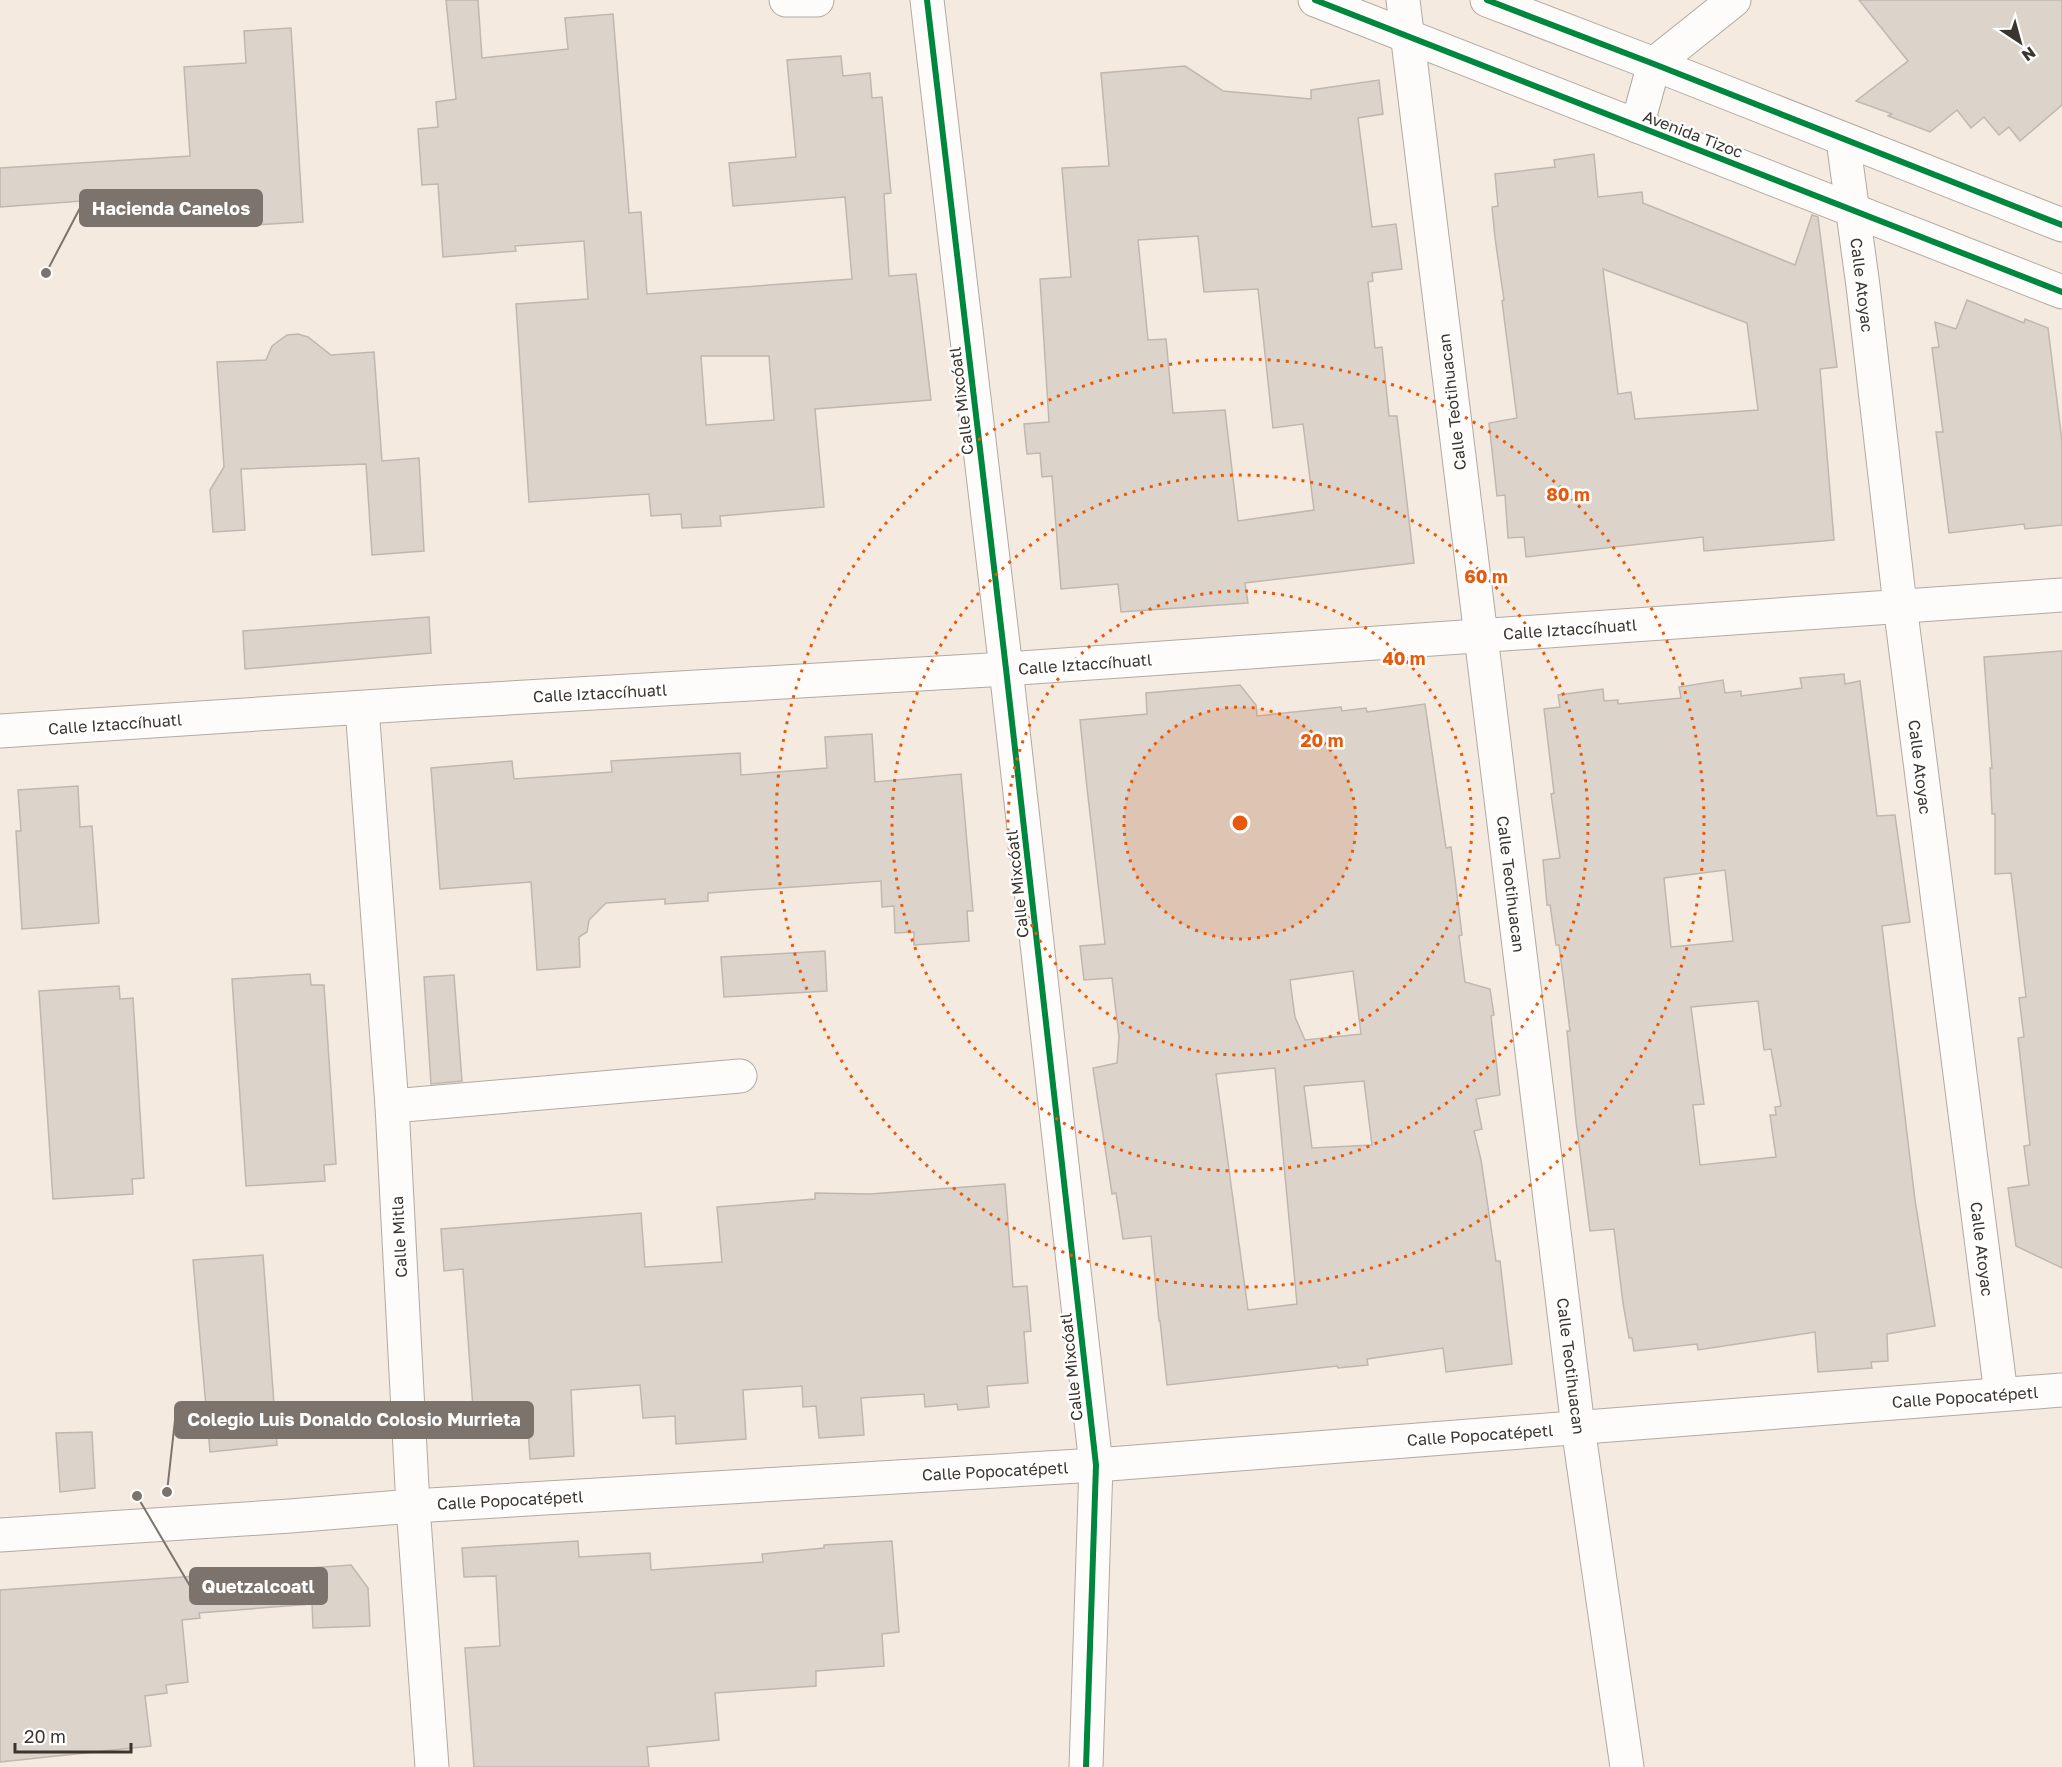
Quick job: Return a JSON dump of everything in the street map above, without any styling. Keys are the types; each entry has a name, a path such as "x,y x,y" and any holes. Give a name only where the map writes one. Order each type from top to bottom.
{"street":[{"path":"786,0 817,0"},
{"name":"Calle Mixcóatl","path":"927,0 1006,669 1096,1465 1086,1767"},
{"name":"Avenida Tizoc","path":"1315,0 2062,292"},
{"name":"Calle Teotihuacan","path":"1404,0 1578,1427 1627,1767"},
{"path":"1487,0 2062,225"},
{"path":"1637,126 1654,64 1734,0"},
{"name":"Calle Atoyac","path":"1843,140 2001,1395"},
{"name":"Calle Iztaccíhuatl","path":"0,731 1006,669 2062,595"},
{"name":"Calle Mitla","path":"362,708 392,1106 413,1506 432,1767"},
{"path":"392,1106 740,1076"},
{"name":"Calle Popocatépetl","path":"0,1535 413,1506 1096,1465 2062,1390"}],"building":[{"path":"446,0 478,0 482,58 568,49 565,18 613,14 629,213 641,212 647,294 852,279 845,197 733,206 729,163 796,157 787,60 841,56 843,76 870,73 872,98 882,97 891,193 884,194 889,276 916,274 931,400 815,409 824,507 720,516 721,526 682,528 681,514 651,516 649,494 529,502 516,304 588,299 584,241 515,246 516,251 443,257 438,184 422,185 418,129 438,127 436,102 456,99","holes":["701,356 769,356 774,420 706,425"]},
{"path":"1859,0 2062,0 2062,105 2020,141 2009,127 1999,135 1984,117 1971,128 1957,110 1930,132 1888,116 1892,114 1856,101 1908,61"},
{"path":"291,28 303,222 240,226 239,221 194,223 192,193 0,207 0,168 190,156 184,67 246,63 244,31"},
{"path":"1185,66 1223,91 1311,99 1311,90 1379,80 1383,114 1358,118 1372,227 1396,224 1402,269 1372,273 1373,281 1368,282 1375,348 1382,347 1389,416 1397,416 1414,563 1245,583 1248,603 1121,612 1118,584 1061,589 1052,476 1042,477 1040,453 1027,454 1024,424 1049,422 1040,279 1071,277 1062,168 1109,166 1101,73","holes":["1198,236 1204,292 1258,289 1273,428 1303,424 1314,510 1238,521 1225,410 1173,413 1166,339 1148,340 1138,240"]},
{"path":"1594,154 1598,197 1642,192 1643,203 1795,265 1812,215 1818,217 1837,367 1820,369 1834,540 1704,551 1703,537 1526,557 1524,537 1508,538 1505,495 1497,496 1489,423 1517,418 1492,207 1498,206 1495,174 1555,167 1554,160","holes":["1603,269 1747,323 1758,410 1635,419 1631,392 1618,394"]},
{"path":"1967,300 2024,323 2025,319 2048,328 2062,441 2062,525 2025,529 2024,524 1949,533 1936,432 1943,432 1932,348 1939,347 1935,322 1956,329"},
{"path":"298,334 308,337 331,355 374,352 382,461 419,458 424,551 372,555 366,464 241,469 245,530 213,532 210,490 224,467 217,362 266,360 272,346 287,335"},
{"path":"429,617 431,653 245,669 243,631"},
{"path":"2062,651 2062,1268 2016,1246 2008,1188 2029,1185 2024,1146 2030,1145 2018,1038 2024,1037 2019,998 2026,997 2011,873 1995,874 1995,814 1992,814 1990,768 1992,768 1984,657"},
{"path":"1844,674 1845,684 1860,681 1877,816 1895,815 1910,922 1882,926 1915,1200 1935,1326 1887,1334 1888,1361 1871,1362 1872,1368 1818,1372 1815,1332 1698,1350 1697,1344 1634,1351 1632,1338 1629,1338 1623,1303 1614,1229 1590,1231 1567,1031 1570,1031 1559,945 1556,945 1550,905 1547,905 1543,860 1560,858 1551,794 1554,793 1544,709 1560,707 1558,695 1603,689 1604,701 1618,700 1618,704 1681,698 1679,687 1723,680 1725,693 1741,691 1741,696 1802,688 1800,678","holes":["1725,870 1733,941 1671,947 1664,878","1758,1001 1764,1050 1771,1049 1781,1106 1775,1107 1776,1115 1770,1115 1776,1157 1700,1165 1693,1105 1704,1104 1691,1007"]},
{"path":"1240,685 1256,705 1257,716 1341,707 1342,711 1366,708 1367,712 1425,704 1446,848 1451,847 1462,935 1459,936 1465,982 1490,989 1494,1015 1491,1016 1500,1095 1476,1099 1482,1129 1474,1131 1481,1160 1496,1261 1500,1261 1512,1364 1446,1372 1443,1348 1367,1359 1368,1365 1338,1368 1337,1366 1167,1385 1151,1236 1123,1239 1116,1193 1112,1194 1093,1068 1117,1063 1119,1037 1112,978 1084,980 1080,946 1105,944 1080,720 1147,714 1146,693","holes":["1353,971 1361,1034 1305,1040 1295,1017 1290,980","1275,1068 1297,1304 1248,1310 1216,1074","1364,1081 1372,1145 1312,1148 1304,1086"]},
{"path":"872,734 875,782 961,774 973,911 967,911 969,941 914,945 914,932 895,933 894,906 882,907 881,881 708,893 708,901 665,904 665,899 606,903 589,920 587,932 579,937 580,967 537,970 531,882 440,889 431,768 512,761 514,779 612,772 611,761 740,753 741,775 827,768 825,737"},
{"path":"78,786 80,827 92,826 99,923 22,929 16,831 21,831 18,790"},
{"path":"825,951 827,991 724,997 721,957"},
{"path":"310,974 311,985 324,985 336,1164 324,1165 325,1181 246,1186 232,979"},
{"path":"454,975 462,1081 431,1084 424,977"},
{"path":"119,986 120,999 133,998 144,1178 132,1179 133,1194 53,1199 39,991"},
{"path":"1005,1184 1013,1287 1027,1286 1031,1331 1024,1332 1028,1383 987,1386 989,1407 958,1410 957,1404 925,1407 924,1394 861,1398 864,1435 819,1438 816,1406 803,1407 802,1386 743,1390 746,1439 676,1444 675,1416 643,1418 640,1385 571,1390 574,1456 530,1459 528,1430 480,1433 478,1407 473,1408 463,1269 444,1271 441,1229 641,1213 645,1267 722,1262 717,1207 815,1199 815,1193 870,1194"},
{"path":"263,1255 277,1445 210,1452 193,1260"},
{"path":"92,1432 95,1488 60,1492 56,1433"},
{"path":"578,1541 579,1557 650,1553 651,1570 763,1562 762,1554 824,1548 824,1545 892,1541 899,1632 882,1634 884,1666 816,1671 816,1686 715,1693 719,1740 647,1747 649,1767 474,1767 465,1648 500,1646 496,1576 464,1577 462,1548"},
{"path":"351,1565 368,1588 370,1626 313,1628 312,1604 199,1613 200,1618 182,1620 188,1682 166,1685 167,1693 145,1696 151,1746 0,1762 0,1590"}],"cycle path":[{"path":"927,0 1006,669 1096,1465 1086,1767"},
{"path":"1315,0 2062,292"},
{"path":"1487,0 2062,225"}],"place":[{"name":"Hacienda Canelos","path":"46,273"},
{"name":"Colegio Luis Donaldo Colosio Murrieta","path":"167,1492"},
{"name":"Quetzalcoatl","path":"137,1496"}]}
